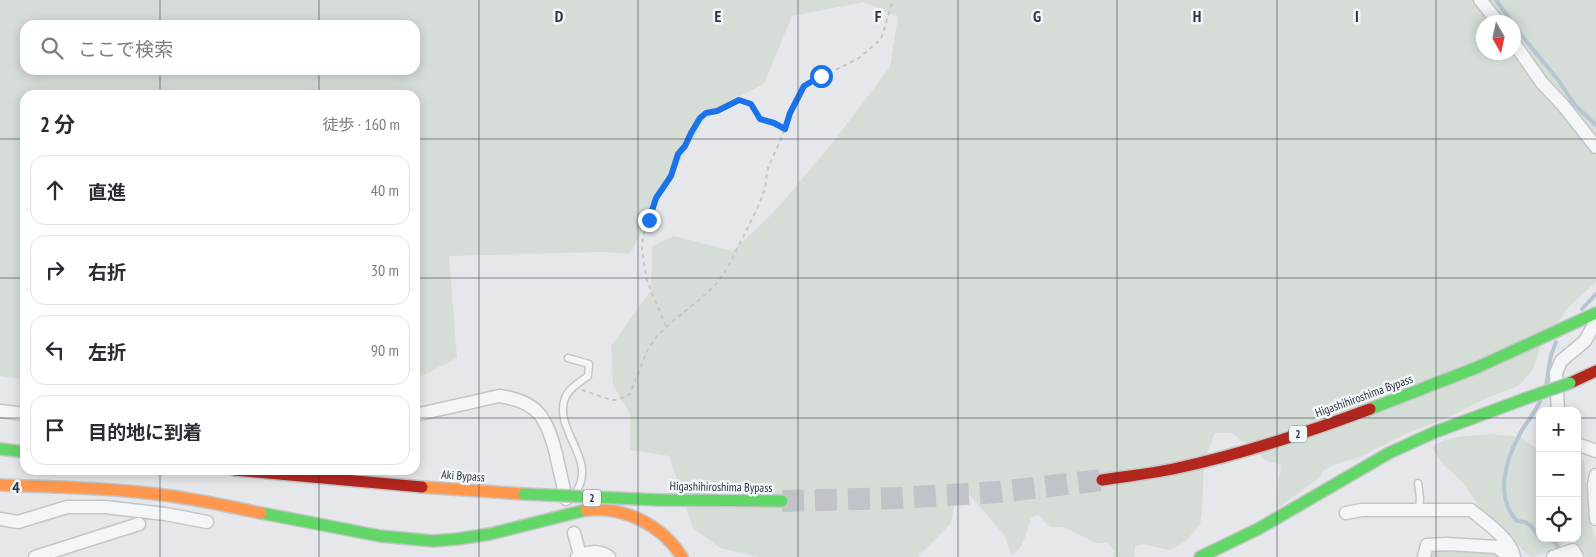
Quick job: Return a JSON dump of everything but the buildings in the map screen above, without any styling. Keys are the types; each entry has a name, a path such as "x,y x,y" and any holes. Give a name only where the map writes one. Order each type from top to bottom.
{"main road":[{"name":"Higashihiroshima Bypass","path":"1102,480 1173,469 1320,428 1408,396 1488,363 1596,313"},
{"path":"1200,557 1266,525 1389,453 1435,432 1570,383 1596,371"},
{"path":"1,449 20,451"},
{"name":"Aki Bypass","path":"289,475 524,494 660,500"},
{"path":"0,485 174,496 360,532 417,541 474,537 507,531 578,512 601,509 624,513 660,531 677,546 682,557"},
{"path":"30,497 114,499 173,505 347,539 417,549 476,546 580,521 599,519 618,521 641,530 661,546 668,557"},
{"name":"Higashihiroshima Bypass","path":"660,500 782,501"}],"street":[{"path":"1480,0 1492,15"},
{"path":"1521,53 1542,83 1562,104 1596,147"},
{"path":"1558,407 1556,373 1561,361 1585,341 1596,322"},
{"path":"420,414 499,396 513,398 534,408 550,431 568,506"},
{"path":"0,411 20,413"},
{"path":"1581,445 1596,451"},
{"path":"1596,475 1594,485 1596,519"},
{"path":"0,519 18,522 67,507 105,507 165,514 207,522"},
{"path":"1346,513 1362,510 1471,510 1507,542 1514,557"},
{"path":"35,557 139,524"},
{"path":"574,533 578,556 588,552 598,552 609,557"},
{"path":"1424,557 1427,546 1447,544 1497,547 1509,557"},
{"path":"1553,557 1573,550 1577,557"}],"lane":[{"path":"568,358 589,364 588,376 570,390 565,398 564,413 567,426 583,467 580,486 568,506"},
{"path":"1418,483 1419,510"}],"path":[{"path":"577,384 583,392 611,400 618,400 630,394 646,351 657,336 706,295 718,282 758,207 765,188 768,168 790,113 804,86 842,68 881,39 893,0"},
{"path":"666,327 647,282 642,243 656,198 671,176 678,154 685,146 700,118 706,113 717,111 739,100 751,104 760,119 785,129"}],"shaded area":[{"path":"0,0 1596,0 1596,282 1569,307 1541,346 1532,371 1518,386 1491,396 1445,419 1403,435 1360,457 1336,464 1324,470 1320,477 1277,509 1278,480 1281,465 1265,460 1257,451 1231,433 1215,433 1204,461 1200,525 1185,542 1169,550 1143,544 1135,546 1134,557 1113,557 1115,551 1107,543 1097,543 1063,527 1050,527 1038,515 1031,518 1020,548 1012,555 1005,536 969,494 955,500 951,523 918,557 759,557 720,548 693,528 669,456 630,450 630,414 613,385 611,346 651,290 652,246 674,236 733,251 775,211 837,137 890,67 898,17 864,2 792,16 764,84 709,112 630,254 602,252 449,256 457,358 420,376 420,90 20,90 20,379 0,376"},
{"path":"1490,434 1521,437 1536,448 1536,542 1564,543 1532,557 1484,513 1462,482 1443,464 1432,448 1451,438"},
{"path":"1581,460 1584,460 1590,521 1596,539 1596,557 1586,557 1576,542 1581,542"},
{"path":"1434,548 1494,550 1502,557 1429,557"}],"waterway":[{"path":"1496,0 1507,15"},
{"path":"1521,35 1559,81 1574,104 1596,125"},
{"path":"1582,309 1596,294"},
{"path":"1546,386 1551,355 1556,342"},
{"path":"1536,534 1529,525 1517,521 1510,512 1504,491 1506,468 1514,446 1541,399"},
{"path":"1555,542 1561,551"}],"tunnel":[{"path":"782,501 899,498 999,492 1102,480"}],"traffic: fast":[{"path":"1370,409 1478,367 1596,313"},
{"path":"1527,398 1570,383"},
{"path":"1200,557 1258,529 1389,453 1435,432 1527,398"},
{"path":"0,449 20,451"},
{"path":"524,494 660,500"},
{"path":"660,500 782,501"},
{"path":"261,513 380,536 433,541 490,534 586,510"}],"traffic: slow":[{"path":"0,485 86,488 150,493 261,513"},
{"path":"422,487 524,494"},
{"path":"586,510 614,511 641,520 664,536 682,557"}],"traffic: jam":[{"path":"1570,383 1596,371"},
{"path":"1102,480 1164,471 1223,457 1297,435 1370,409"},
{"path":"289,475 422,487"}],"route":[{"path":"649,220 656,198 671,176 678,154 685,146 700,118 706,113 717,111 739,100 751,104 760,119 785,129 790,113 804,86 821,76"}]}
